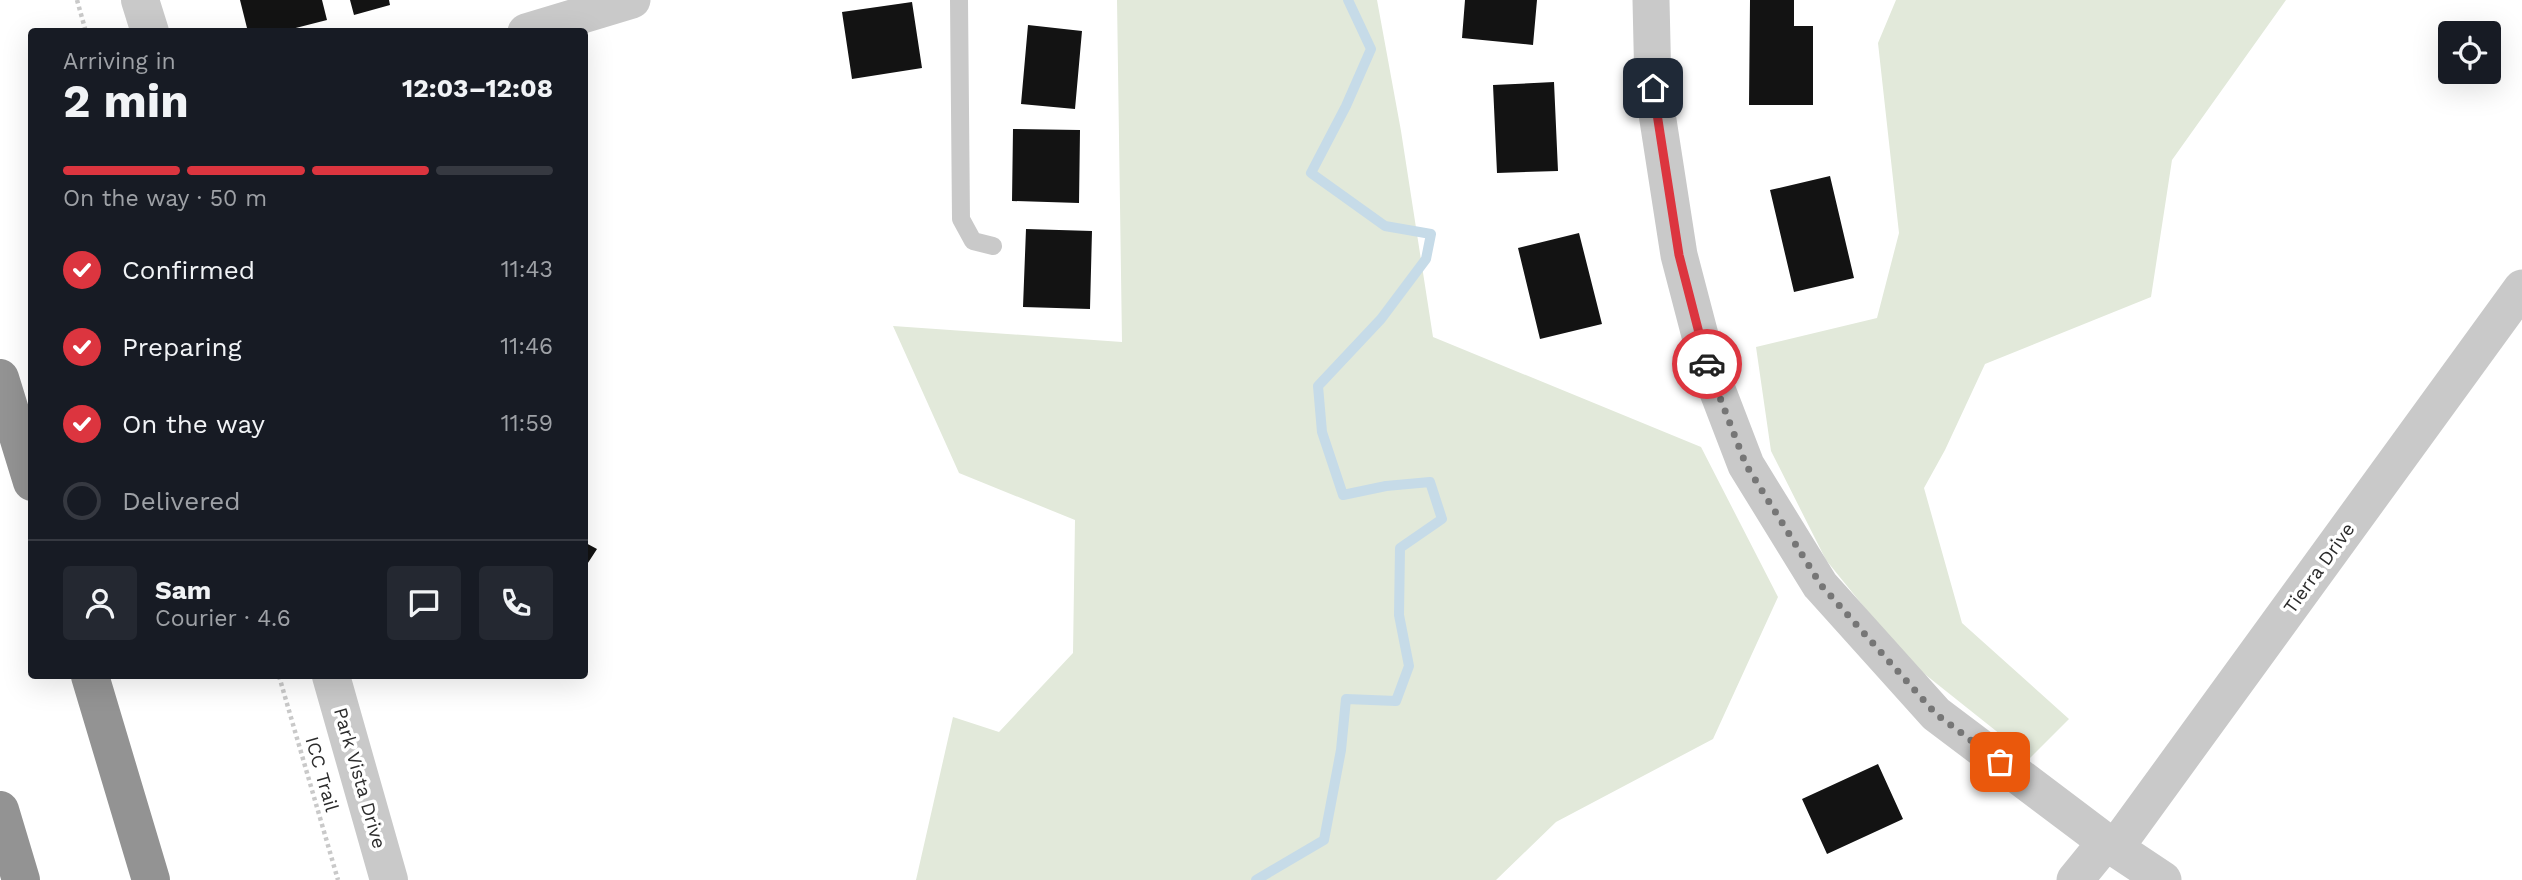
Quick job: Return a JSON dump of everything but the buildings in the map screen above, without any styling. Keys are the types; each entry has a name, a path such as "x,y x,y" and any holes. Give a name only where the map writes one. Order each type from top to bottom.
{"highway":[{"path":"0,378 28,469"},
{"path":"91,679 151,880"},
{"path":"0,810 21,880"}],"street":[{"path":"140,0 149,28"},
{"path":"539,28 632,0"},
{"path":"1651,0 1653,88 1679,255 1708,366 1746,465 1821,585 1936,714 2110,845 2163,880"},
{"name":"Tierra Drive","path":"2075,880 2110,845 2522,288"},
{"name":"Park Vista Drive","path":"332,679 389,880"}],"lane":[{"path":"959,0 961,219 973,241 993,246"}],"path":[{"path":"77,0 85,28"},
{"name":"ICC Trail","path":"280,679 338,880"}],"green space":[{"path":"1117,0 1377,0 1401,131 1433,337 1701,447 1778,597 1713,739 1556,822 1496,880 916,880 953,717 999,732 1073,653 1075,520 959,473 893,326 1122,342"},
{"path":"1896,0 2286,0 2172,160 2151,297 1985,364 1924,488 1962,623 2069,719 2030,758 1907,660 1826,560 1771,451 1756,347 1877,318 1899,233 1878,43"}],"waterway":[{"path":"1256,880 1324,840 1341,750 1346,699 1396,701 1409,666 1399,615 1400,548 1442,519 1430,482 1386,486 1343,495 1322,432 1318,386 1381,319 1426,259 1431,234 1385,226 1311,173 1346,106 1371,49 1348,0"}],"way so far":[{"path":"1707,364 1746,465 1821,585 1936,714 2000,762"}],"route":[{"path":"1653,88 1679,255 1707,364"}]}
